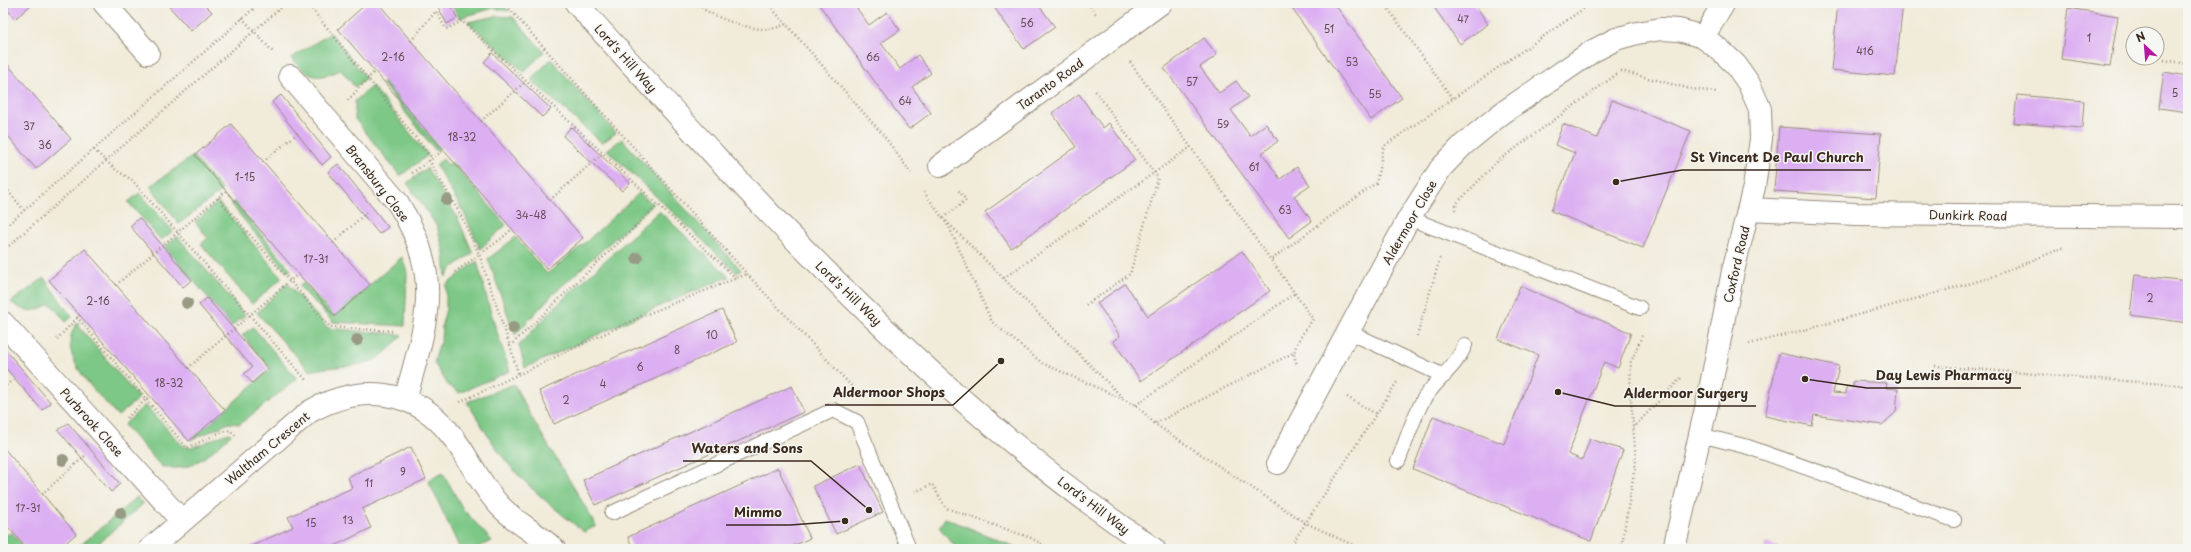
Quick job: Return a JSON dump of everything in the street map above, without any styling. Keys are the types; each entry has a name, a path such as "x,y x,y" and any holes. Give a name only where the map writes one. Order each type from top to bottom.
{"street":[{"path":"104,3 148,52"},
{"name":"Lord's Hill Way","path":"576,3 695,135 828,273 893,335 969,406 1048,470 1154,549"},
{"name":"Taranto Road","path":"940,166 1161,3"},
{"path":"1703,37 1724,3"},
{"name":"Aldermoor Close","path":"1278,463 1347,331 1409,218 1441,168 1463,145 1501,114 1593,51 1616,39 1661,29 1679,30 1703,37"},
{"name":"Coxford Road","path":"1674,549 1718,352 1733,271 1754,187 1761,139 1760,109 1748,84 1736,65 1703,37"},
{"name":"Bransbury Close","path":"290,76 389,193 410,223 420,247 426,271 427,302 424,333 405,400"},
{"name":"Dunkirk Road","path":"1749,209 1856,214 2188,217"},
{"name":"Purbrook Close","path":"3,323 182,521"},
{"name":"Waltham Crescent","path":"150,549 295,422 326,402 362,393 380,394 405,400 432,416 446,428 475,474 500,507 554,549"}],"lane":[{"path":"1409,218 1640,308"},
{"path":"1347,331 1444,376"},
{"path":"1398,460 1420,406 1426,396 1460,357 1465,345"},
{"path":"612,513 833,410 857,422 909,549"},
{"path":"1700,435 1748,447 1954,520"}],"path":[{"path":"3,229 260,3"},
{"path":"3,251 253,30 286,3"},
{"path":"306,3 368,79 430,159 460,214 479,254 518,373"},
{"path":"504,3 747,274 863,398"},
{"path":"695,3 720,18 746,26 772,29 786,24"},
{"path":"767,3 884,136 911,174"},
{"path":"1384,3 1453,99"},
{"path":"1272,259 1376,183 1384,146 1592,3"},
{"path":"411,41 436,11 446,29 462,21 736,278"},
{"path":"242,18 293,73 290,76"},
{"path":"1113,38 1272,259 1313,319 1296,345 1293,353 1295,362 1306,374 1376,414"},
{"path":"2165,60 2188,64"},
{"path":"1076,65 1158,178 1130,274 1086,305"},
{"path":"352,95 375,71"},
{"path":"481,121 526,81"},
{"path":"263,162 322,113"},
{"path":"1004,278 1191,147"},
{"path":"94,150 132,180 326,402"},
{"path":"408,176 444,150"},
{"path":"550,200 603,153"},
{"path":"3,185 24,210"},
{"path":"920,186 949,227 992,322 1042,363 1136,405 1156,424 1304,522 1361,549"},
{"path":"116,285 226,191"},
{"path":"333,243 389,193"},
{"path":"218,198 289,282 330,327 424,333"},
{"path":"510,346 574,282 658,205"},
{"path":"941,216 1126,400"},
{"path":"427,302 446,279 512,229"},
{"path":"1633,428 1701,356 1808,329 1989,278 2068,246"},
{"path":"188,368 249,314 298,274"},
{"path":"461,401 642,316 747,274"},
{"path":"1136,405 1295,293"},
{"path":"1621,549 1636,461 1630,388 1631,362 1650,315 1640,308"},
{"path":"78,317 187,448 217,434 230,430 256,456"},
{"path":"1156,424 1293,353"},
{"path":"1935,366 2188,386"},
{"path":"42,494 106,438"},
{"path":"915,492 932,484 946,508 1031,538 1050,549"}],"green space":[{"path":"451,3 501,3 509,11 494,8 459,18"},
{"path":"497,16 513,17 544,52 524,72 468,22"},
{"path":"331,33 366,78 355,87 341,70 325,76 313,76 303,70 291,58"},
{"path":"551,59 616,133 602,143 531,80"},
{"path":"384,82 440,148 436,151 382,83"},
{"path":"372,86 428,155 400,176 355,119 355,101"},
{"path":"622,139 741,270 737,273 607,150"},
{"path":"193,156 222,190 179,224 150,186"},
{"path":"443,159 448,165 452,162 506,225 480,249 464,213 436,165"},
{"path":"427,168 457,217 473,253 453,267 446,277 444,253 437,226 407,183"},
{"path":"140,193 173,231 161,240 128,202"},
{"path":"639,193 653,204 552,295 515,335 488,259 516,237 547,274 587,241"},
{"path":"234,201 291,270 287,272 231,204"},
{"path":"218,202 282,278 252,304 201,244 208,238 195,222"},
{"path":"659,211 729,277 671,301 525,368 519,345 558,304"},
{"path":"177,236 245,315 232,326 165,247"},
{"path":"402,257 407,272 405,326 333,322 299,286 303,282 334,316"},
{"path":"477,261 492,317 510,371 459,393 448,385 434,363 439,345 441,344 442,324 446,309 446,285"},
{"path":"44,278 72,317 66,322 53,306 49,304 39,309 25,310 11,302"},
{"path":"287,283 328,328 402,335 386,352 371,361 358,365 324,368 310,371 257,313"},
{"path":"78,322 81,329 139,398 118,416 90,385 74,360 70,347 71,335"},
{"path":"253,327 297,379 240,424 229,423 191,440 271,369 242,335"},
{"path":"514,384 533,420 576,490 596,526 584,532 527,484 498,451 467,402"},
{"path":"145,405 184,447 195,446 230,433 231,435 199,461 191,465 172,468 161,466 124,425"},
{"path":"443,473 463,509 492,541 473,549 460,549 428,480"},
{"path":"137,497 143,504 92,549 76,549"},
{"path":"945,518 1020,549 957,549 939,527"},
{"path":"3,531 8,535 11,532 25,549 3,549"}],"building":[{"path":"13,3 33,3 15,19 7,9"},
{"path":"166,3 203,3 212,12 191,31"},
{"path":"367,3 378,3 583,238 547,269 338,29"},
{"path":"436,3 450,3 457,18 447,24"},
{"path":"818,3 853,3 869,25 887,12 900,30 881,43 900,69 918,55 931,73 912,87 931,113 909,129"},
{"path":"991,3 1037,3 1055,27 1024,49"},
{"path":"1288,3 1334,3 1402,98 1371,120"},
{"path":"1431,3 1474,3 1488,24 1460,44"},
{"path":"1838,3 1903,3 1895,76 1831,70"},
{"path":"2068,8 2118,16 2110,66 2061,59"},
{"path":"1204,38 1217,55 1200,67 1219,93 1236,81 1248,97 1231,110 1250,136 1266,124 1278,141 1262,153 1280,179 1297,167 1310,185 1294,196 1312,221 1289,238 1164,68"},
{"path":"492,53 551,109 542,117 484,62"},
{"path":"4,60 71,139 36,169 3,130"},
{"path":"2164,72 2188,76 2188,112 2159,108"},
{"path":"1079,94 1103,128 1109,123 1135,160 1011,248 985,212 1076,147 1052,113"},
{"path":"281,95 331,157 322,165 272,102"},
{"path":"2017,95 2084,101 2082,128 2014,123"},
{"path":"1612,100 1691,131 1643,248 1551,211 1575,153 1555,145 1563,124 1597,138"},
{"path":"231,124 370,285 335,316 195,155"},
{"path":"571,127 630,183 622,191 563,136"},
{"path":"1779,127 1881,134 1876,198 1774,191"},
{"path":"338,164 388,227 379,234 328,172"},
{"path":"139,218 192,280 183,287 130,226"},
{"path":"85,249 225,410 189,441 49,280"},
{"path":"1242,251 1270,291 1141,381 1113,341 1120,336 1097,303 1125,284 1148,316"},
{"path":"2135,275 2188,281 2188,323 2130,315"},
{"path":"1520,286 1631,333 1618,368 1604,362 1568,454 1582,460 1590,439 1623,450 1591,541 1413,469 1433,416 1504,444 1538,355 1498,339"},
{"path":"207,298 268,369 252,383 244,374 252,367 199,305"},
{"path":"722,310 737,342 554,424 539,391"},
{"path":"3,347 51,403 42,410 3,365"},
{"path":"1779,353 1839,366 1833,393 1846,394 1846,387 1853,387 1853,381 1887,383 1886,388 1898,389 1896,412 1882,425 1814,415 1812,426 1765,416"},
{"path":"792,386 804,412 595,505 583,480"},
{"path":"68,423 120,484 111,492 58,430"},
{"path":"3,447 76,534 59,549 27,549 3,521"},
{"path":"411,447 426,479 362,509 371,528 328,549 245,549 293,527 288,517 352,488 348,477"},
{"path":"860,464 883,512 836,534 813,486"},
{"path":"778,468 810,538 787,549 633,549 628,537"},
{"path":"1766,543 1785,549 1765,549"}],"place":[{"name":"St Vincent De Paul Church","path":"1616,182"},
{"name":"Aldermoor Shops","path":"1001,361"},
{"name":"Day Lewis Pharmacy","path":"1805,379"},
{"name":"Aldermoor Surgery","path":"1558,392"},
{"name":"Waters and Sons","path":"869,510"},
{"name":"Mimmo","path":"845,521"}]}
